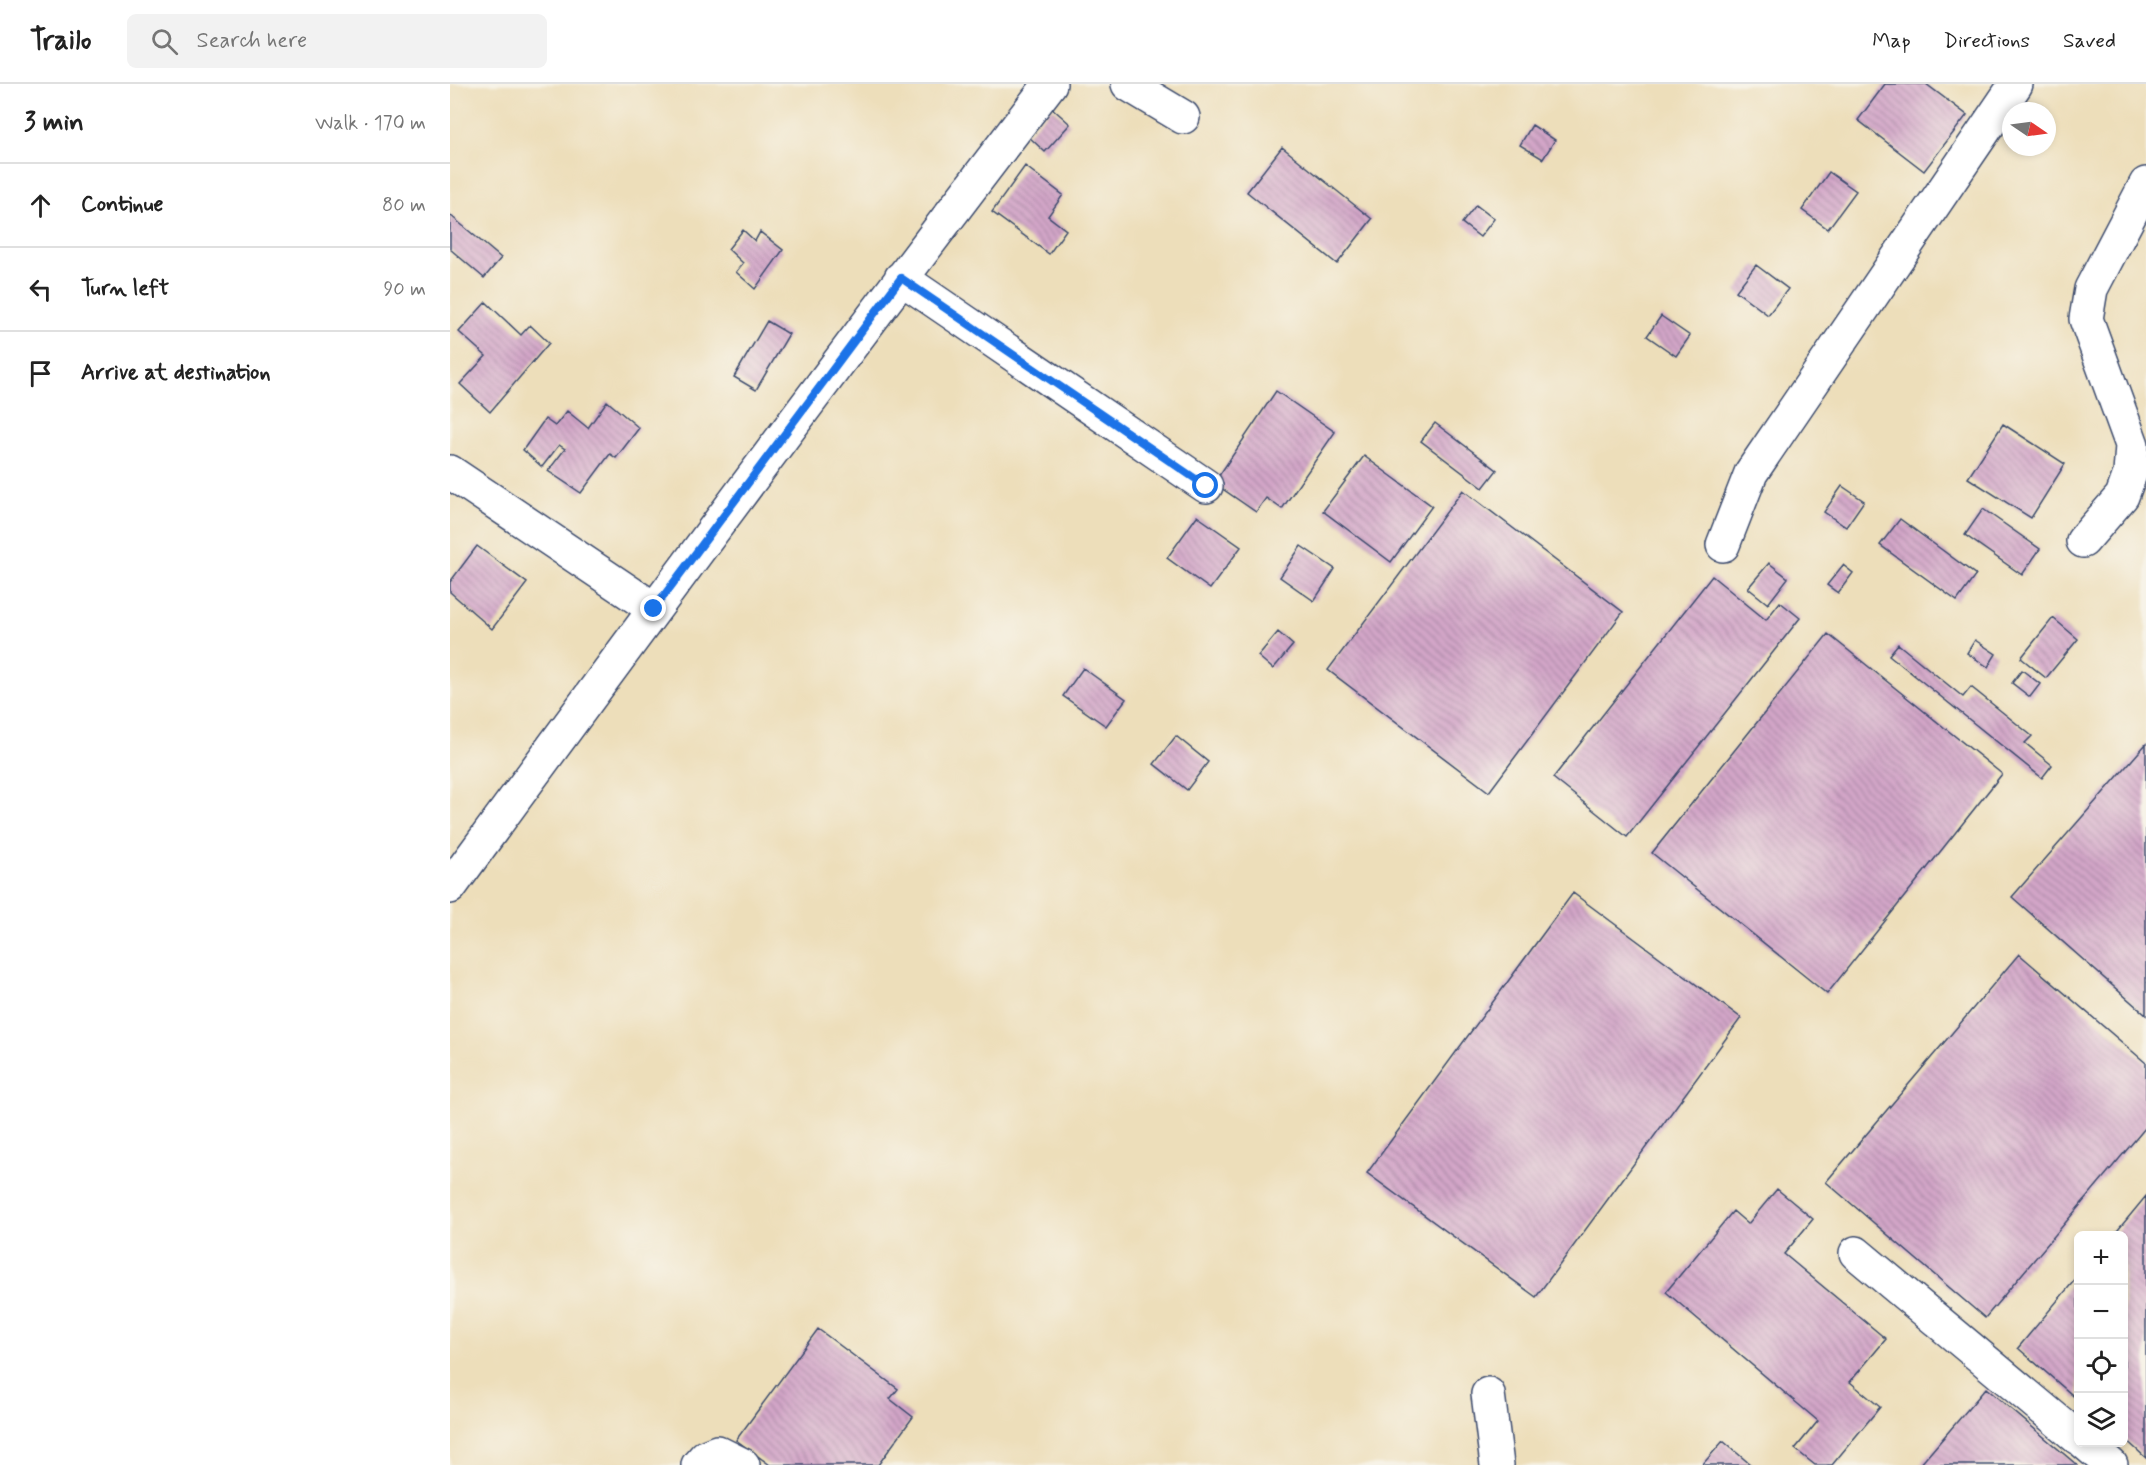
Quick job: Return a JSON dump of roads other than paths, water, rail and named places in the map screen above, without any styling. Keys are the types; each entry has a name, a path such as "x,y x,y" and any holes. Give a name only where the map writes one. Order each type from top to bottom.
{"street":[{"path":"450,887 901,278 1050,84"},
{"path":"1128,84 1183,117"},
{"path":"1723,545 1751,473 2016,84"},
{"path":"2083,541 2122,496 2130,474 2132,445 2086,319 2091,289 2146,184"},
{"path":"901,278 1206,486"},
{"path":"450,472 654,609"},
{"path":"1856,1253 2074,1434"},
{"path":"1488,1394 1497,1465"},
{"path":"2089,1447 2110,1465"},
{"path":"698,1465 705,1457 717,1452 743,1465"}]}
